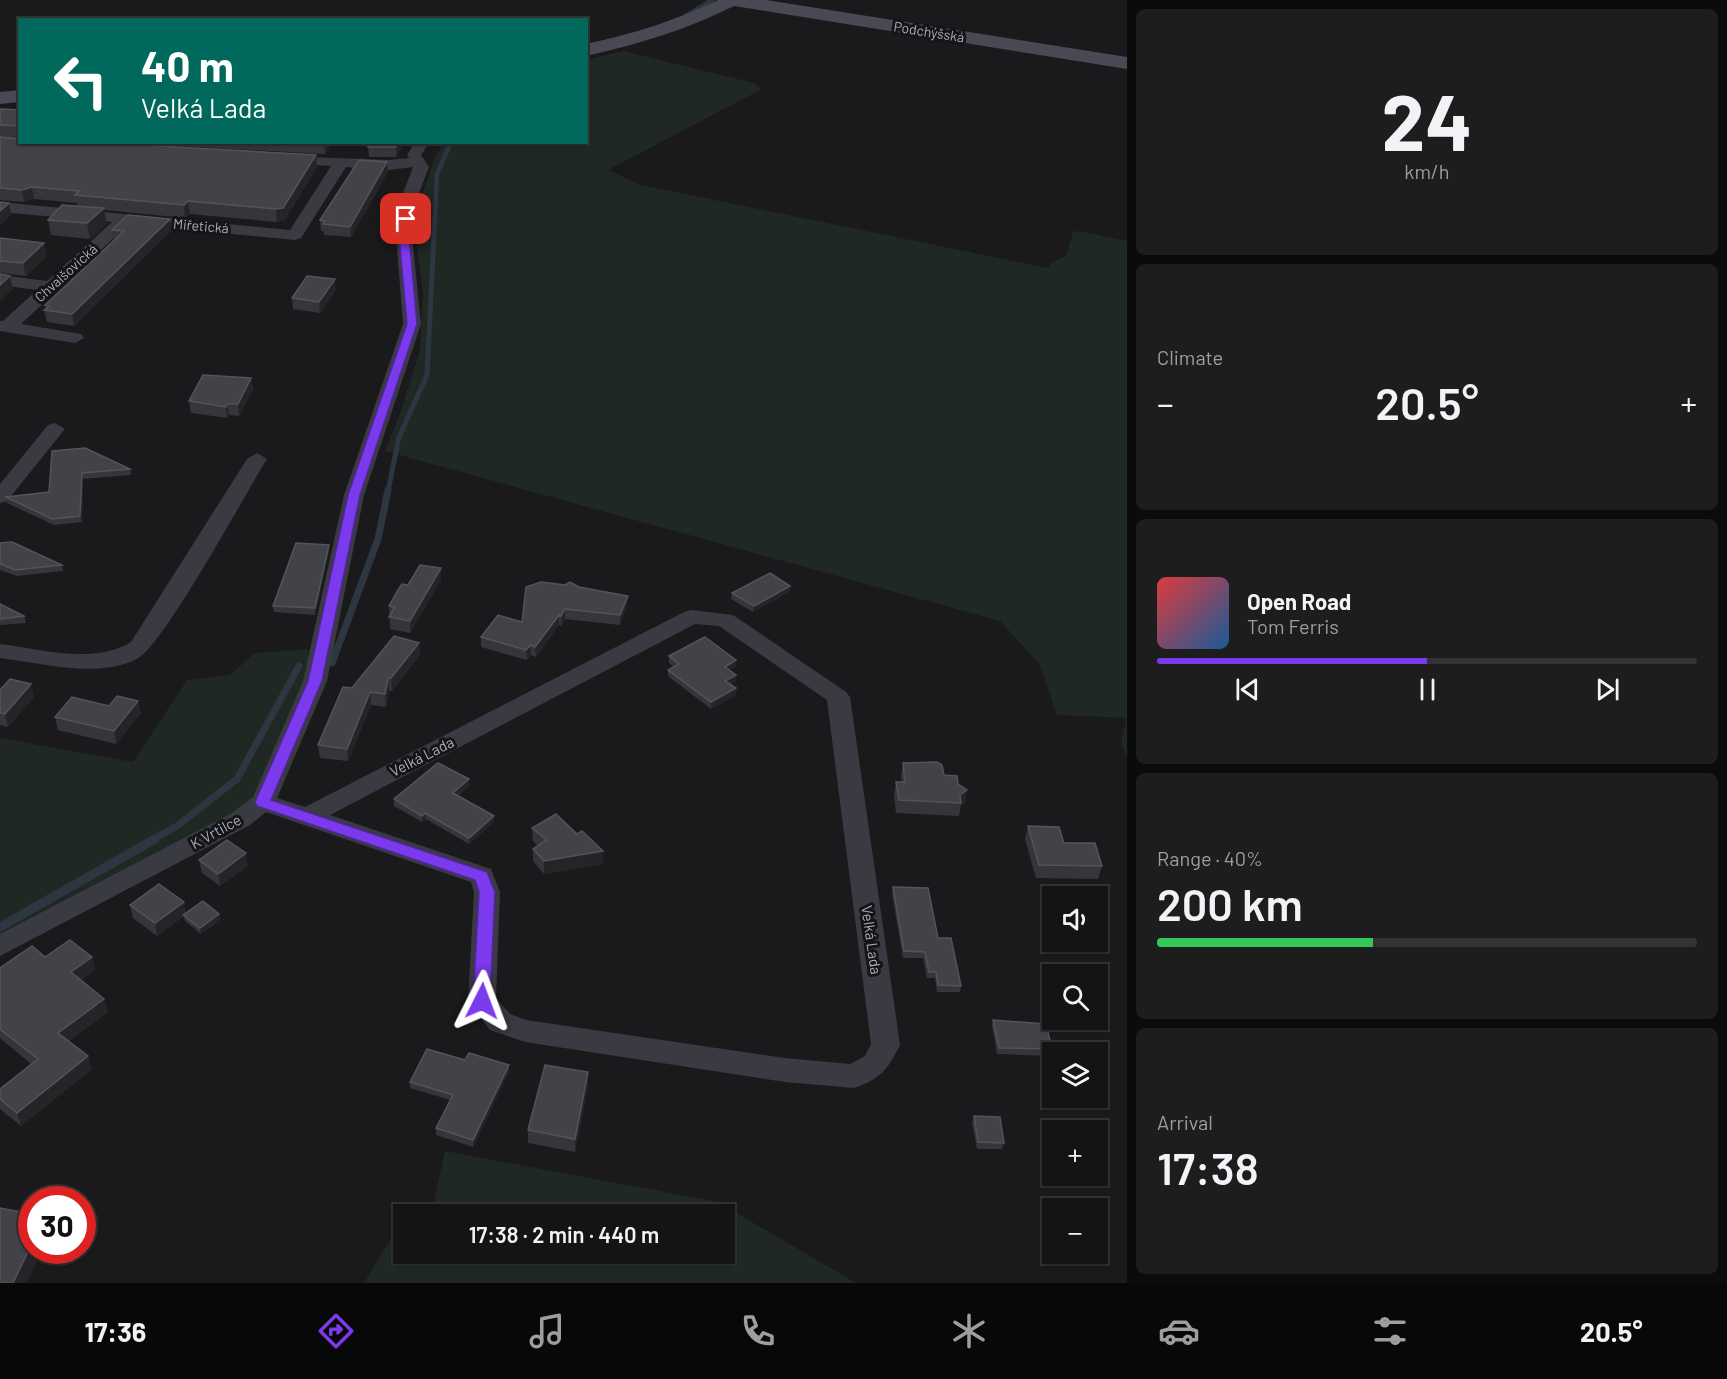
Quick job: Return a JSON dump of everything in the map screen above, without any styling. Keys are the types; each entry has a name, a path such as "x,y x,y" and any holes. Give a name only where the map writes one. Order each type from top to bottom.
{"street":[{"path":"588,50 648,36 683,24 732,0"},
{"name":"Podchýšská","path":"732,0 1127,63"},
{"path":"0,99 18,96"},
{"name":"K Vrtilce","path":"0,946 241,819 263,802 315,681 354,495 412,324 404,236 408,201 421,167 414,155 422,144"},
{"path":"274,158 398,165 417,162"},
{"name":"Miřetická","path":"0,207 295,235 341,163"},
{"name":"Chvalšovická","path":"3,327 125,219"},
{"path":"0,280 50,287"},
{"path":"3,327 75,338"},
{"path":"0,496 55,429"},
{"path":"0,651 100,660 124,656 138,648 156,624 257,459"},
{"name":"Velká Lada","path":"263,802 306,817 482,876 487,892 482,1001 500,1022 537,1033 785,1070 855,1076 875,1064 886,1045 838,697 725,620 692,617 306,817"}],"shaded area":[{"path":"623,51 754,83 762,89 608,170 641,185 1048,268 1051,263 1066,256 1073,232 1079,231 1127,241 1127,757 1121,744 1126,718 1057,715 1040,665 1000,621 385,451 401,411 420,350 423,293 417,248 420,201 434,160 442,144 588,144 588,60"},
{"path":"308,649 310,675 293,739 249,804 0,937 0,738 133,762 187,680 230,675 255,653"},
{"path":"445,1151 721,1204 433,1204"},
{"path":"735,1212 856,1283 364,1283 390,1240 393,1240 393,1264 735,1264"}],"building":[{"path":"0,109 18,110 18,126 0,125"},
{"path":"0,137 18,139 18,144 124,144 316,155 283,208 276,209 188,201 184,205 75,195 79,191 32,187 22,190 0,188"},
{"path":"370,144 397,144 396,147 368,147"},
{"path":"359,160 387,162 350,227 323,224 325,221 320,220"},
{"path":"0,202 9,203 0,211"},
{"path":"62,205 104,208 87,223 48,220"},
{"path":"128,215 170,219 72,314 44,310 49,306 45,305 124,231 112,230"},
{"path":"0,238 44,243 23,263 0,261"},
{"path":"0,274 10,276 0,285"},
{"path":"307,276 335,279 319,302 292,298"},
{"path":"203,375 251,378 238,404 227,404 226,407 189,401"},
{"path":"85,448 130,469 82,473 80,516 52,519 6,497 49,492 52,451"},
{"path":"12,542 62,565 15,570 0,564 0,543"},
{"path":"296,543 329,545 315,608 273,606"},
{"path":"420,565 441,568 410,621 389,617 395,607 389,606 398,590 402,584 408,585"},
{"path":"770,573 790,586 754,606 732,593"},
{"path":"541,582 565,585 570,582 579,587 628,596 620,615 565,609 535,647 531,645 526,650 481,637 498,615 522,622 526,587"},
{"path":"0,604 24,616 0,619"},
{"path":"394,636 419,643 391,678 388,678 385,694 370,692 347,749 318,745 343,687 352,688"},
{"path":"705,637 736,660 725,667 736,675 725,681 736,688 711,702 668,670 679,664 669,656"},
{"path":"10,679 31,684 5,714 0,713 0,689"},
{"path":"117,696 138,701 114,731 55,717 72,697 109,706"},
{"path":"937,762 942,765 944,775 957,776 958,784 967,790 960,795 961,803 899,800 896,782 905,782 903,763"},
{"path":"438,763 469,779 453,793 494,816 469,838 425,813 422,816 394,799"},
{"path":"556,814 577,834 582,831 603,851 544,861 533,849 547,840 532,828"},
{"path":"1028,826 1059,827 1064,843 1095,843 1102,866 1039,865"},
{"path":"227,840 246,853 218,874 199,860"},
{"path":"159,884 184,902 155,923 130,905"},
{"path":"893,887 928,888 938,938 951,938 961,986 938,985 936,972 929,972 925,952 904,951"},
{"path":"203,901 219,914 200,928 183,915"},
{"path":"70,940 92,957 71,972 104,999 58,1033 88,1056 17,1113 0,1099 0,1089 38,1059 0,1029 0,968 32,946 45,957"},
{"path":"993,1020 1042,1024 1042,1030 1047,1030 1050,1042 1042,1042 1042,1049 999,1048"},
{"path":"427,1049 465,1060 469,1053 509,1065 473,1140 436,1128 453,1095 410,1082"},
{"path":"545,1065 588,1072 575,1139 528,1130"},
{"path":"974,1116 1000,1117 1004,1143 978,1142"},
{"path":"0,1208 18,1211 18,1264 22,1264 13,1283 0,1283"}],"waterway":[{"path":"686,16 712,0"},
{"path":"435,217 437,174 450,144"},
{"path":"388,491 399,437 427,375 435,215"},
{"path":"332,663 378,539 388,490"},
{"path":"152,840 177,826 237,779 299,666"},
{"path":"0,927 155,839"}],"route":[{"path":"406,219 404,236 412,324 354,495 315,681 263,802 482,876 487,892 482,1001"}]}
